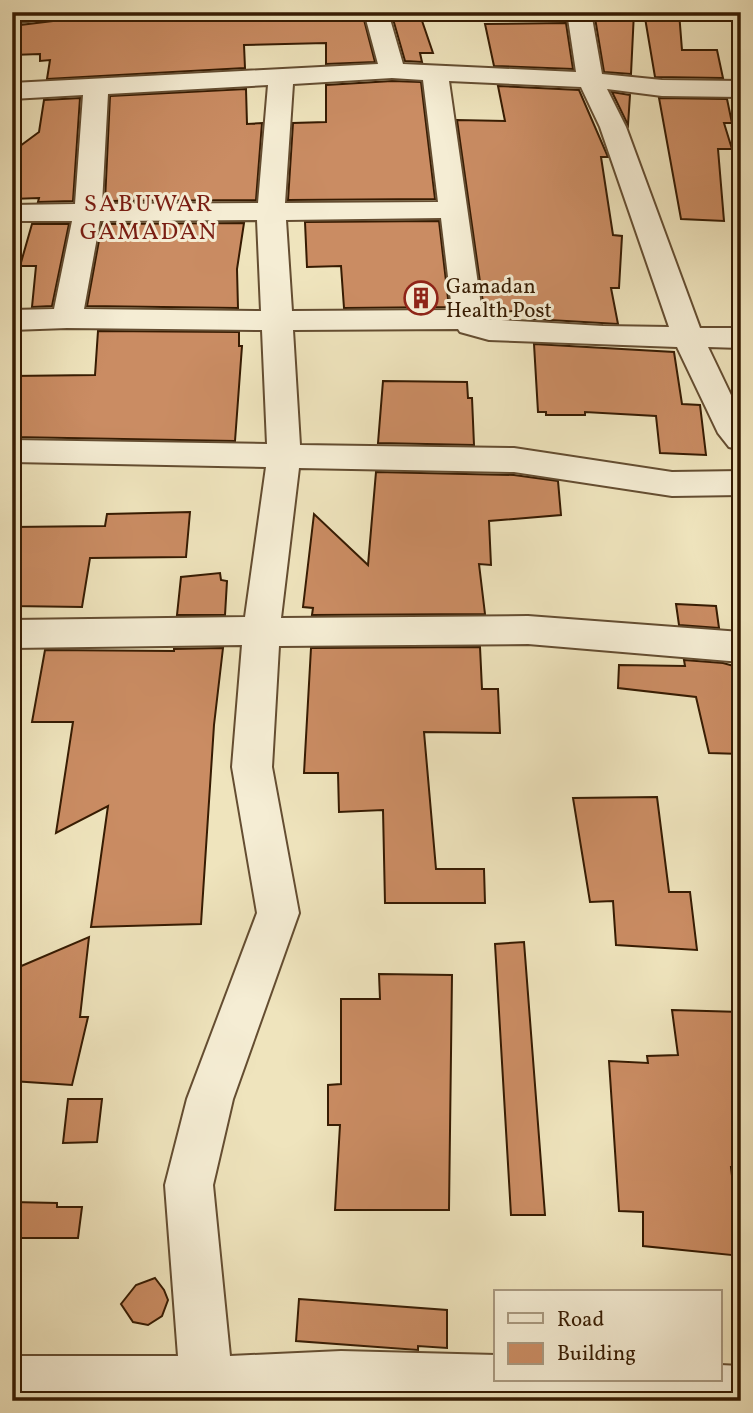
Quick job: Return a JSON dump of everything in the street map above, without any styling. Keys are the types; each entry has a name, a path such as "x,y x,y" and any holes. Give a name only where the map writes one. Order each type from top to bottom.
{"street":[{"path":"12,16 52,12"},
{"path":"376,12 392,71"},
{"path":"579,12 590,80 613,127 688,337 729,425 741,439"},
{"path":"12,91 392,71 590,80 662,88 741,89"},
{"path":"435,72 468,319 479,329 741,338"},
{"path":"208,1392 189,1185 210,1099 278,913 252,766 261,632 284,456 271,210 281,76"},
{"path":"67,318 88,211 96,87"},
{"path":"12,213 452,210"},
{"path":"12,320 468,319"},
{"path":"741,447 737,461 741,475"},
{"path":"12,451 514,460 672,484 741,483"},
{"path":"12,634 209,630 528,630 741,647"},
{"path":"12,1382 208,1392 341,1377 494,1381"},
{"path":"515,1382 654,1386 741,1393"}],"building":[{"path":"362,12 375,62 326,64 326,43 244,45 245,68 47,79 50,60 40,61 40,54 12,55 12,26 61,20 67,14"},
{"path":"391,12 419,12 433,53 420,53 422,62 405,61"},
{"path":"594,12 634,12 631,74 604,72"},
{"path":"644,12 679,12 682,50 717,50 723,78 655,77"},
{"path":"566,23 573,69 494,66 485,24"},
{"path":"421,82 435,199 288,200 293,123 326,122 326,85"},
{"path":"498,86 579,90 608,157 601,157 613,235 622,236 619,288 611,288 618,324 532,319 531,309 495,313 494,310 484,310 457,120 505,121"},
{"path":"246,89 247,124 262,123 256,200 105,201 110,96"},
{"path":"612,92 630,95 628,125"},
{"path":"80,98 73,201 38,202 39,198 12,199 12,152 39,132 44,100"},
{"path":"659,98 727,99 732,123 724,123 732,149 718,149 724,221 681,219"},
{"path":"439,221 449,307 344,308 341,266 307,267 305,222"},
{"path":"244,223 237,269 238,308 87,306 102,224"},
{"path":"32,224 69,224 52,306 32,307 36,266 20,266"},
{"path":"98,331 239,332 239,346 242,346 235,441 12,437 12,376 95,375"},
{"path":"534,344 674,352 682,404 700,405 706,455 660,453 656,416 585,412 585,415 546,415 546,412 538,412"},
{"path":"383,381 467,382 468,398 472,398 474,445 378,443"},
{"path":"376,472 514,475 558,481 561,515 489,521 491,565 479,564 485,614 312,615 313,608 303,607 314,514 368,565"},
{"path":"190,512 186,557 90,558 82,607 12,606 12,527 105,526 107,514"},
{"path":"220,573 221,580 227,581 225,615 177,615 181,577"},
{"path":"676,604 716,606 719,628 679,625"},
{"path":"480,647 482,689 498,689 500,733 424,732 436,869 484,869 485,903 385,903 383,810 339,812 338,773 304,773 311,648"},
{"path":"223,648 214,725 201,924 91,927 108,806 56,833 73,722 32,722 45,650 174,651"},
{"path":"684,660 723,663 741,668 741,754 709,753 696,697 618,688 619,665 685,666"},
{"path":"657,797 669,892 690,892 697,950 616,945 613,901 590,902 573,798"},
{"path":"89,937 80,1017 88,1017 72,1085 12,1081 12,970"},
{"path":"524,942 545,1215 511,1215 495,944"},
{"path":"379,974 452,975 449,1210 335,1210 340,1125 328,1125 328,1085 341,1084 341,999 380,999"},
{"path":"672,1010 741,1012 741,1167 731,1167 741,1256 643,1246 643,1212 619,1211 609,1061 648,1063 647,1056 678,1055"},
{"path":"68,1099 102,1099 97,1142 63,1143"},
{"path":"12,1202 57,1203 57,1207 82,1207 78,1238 12,1238"},
{"path":"155,1278 168,1300 162,1316 148,1325 133,1322 121,1304 136,1285"},
{"path":"299,1299 447,1310 447,1348 418,1346 418,1350 296,1341"}],"place":[{"name":"Gamadan Health Post","path":"421,298"}],"district":[{"name":"SABUWAR GAMADAN","path":"149,217"}]}
